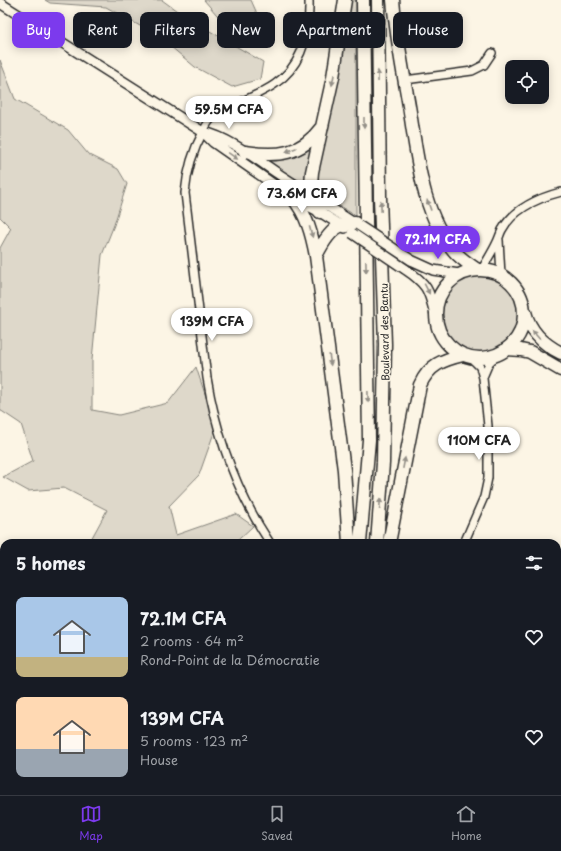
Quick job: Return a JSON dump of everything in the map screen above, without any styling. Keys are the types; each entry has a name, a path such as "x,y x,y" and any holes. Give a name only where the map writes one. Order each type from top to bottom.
{"main road":[{"path":"320,212 311,189 312,172 338,53 346,0"},
{"name":"Boulevard des Bantu","path":"360,539 369,440 363,0"},
{"name":"Boulevard des Bantu","path":"377,539 383,463 385,344 380,190 378,0"},
{"path":"393,0 420,172 429,205 436,221 449,245 461,258 479,269 500,275 514,286 520,296 529,324 536,334 550,347 561,354"},
{"path":"245,152 275,155 290,151 310,140 322,127"},
{"path":"293,198 300,206 308,221 316,256 344,470 349,539"},
{"path":"316,256 320,247 332,232 341,226 355,227"},
{"path":"466,356 451,348 442,337 436,318 437,301 441,293 452,279 459,274 479,269"},
{"path":"502,352 512,345 519,334 523,321 523,307"},
{"path":"390,539 420,385 423,377 430,368 449,358 466,356 484,358 502,352 521,350 530,352 561,370"},
{"path":"545,361 561,373"}],"street":[{"path":"268,539 244,499 230,468 221,442 212,407 206,378 185,193 186,178 191,158 203,132 212,118 274,85 285,77 291,69 297,60 306,39 309,0"},
{"path":"0,3 203,132 213,142 293,198 320,212 341,226"},
{"path":"405,80 472,71 484,65 492,53"},
{"path":"203,132 216,135 245,152 355,227 418,278 427,288 436,318"},
{"path":"479,269 508,221 527,205 537,199 561,192"},
{"path":"355,227 411,260 433,270 459,274"},
{"path":"499,238 500,275"},
{"path":"483,378 490,363 502,352"},
{"path":"466,356 480,367 483,378 488,441 488,478 484,497 466,539"}],"shaded area":[{"path":"45,0 162,0 178,12 140,12 140,26 132,22 132,12 115,12 106,7 50,3"},
{"path":"204,0 251,0 256,12 217,12 217,15"},
{"path":"351,0 356,0 356,12 349,12"},
{"path":"368,0 373,0 373,12 368,12"},
{"path":"209,31 217,35 217,48 239,48 263,62 260,79 232,87 195,67 172,48 209,48"},
{"path":"344,48 356,48 356,216 320,194 317,188 316,177"},
{"path":"368,48 374,48 377,235 370,231"},
{"path":"0,60 15,99 68,130 88,154 118,169 127,184 114,225 102,255 92,360 92,410 119,415 168,403 196,367 216,427 199,475 169,506 176,535 236,514 253,526 239,539 91,539 107,510 64,488 28,491 3,477 33,461 21,424 0,410 0,248 11,228 0,217"},
{"path":"315,140 307,186 264,159"},
{"path":"480,276 495,279 507,287 515,299 518,314 515,329 507,341 495,349 480,352 465,349 453,341 445,329 442,314 445,299 453,287 465,279"}]}
